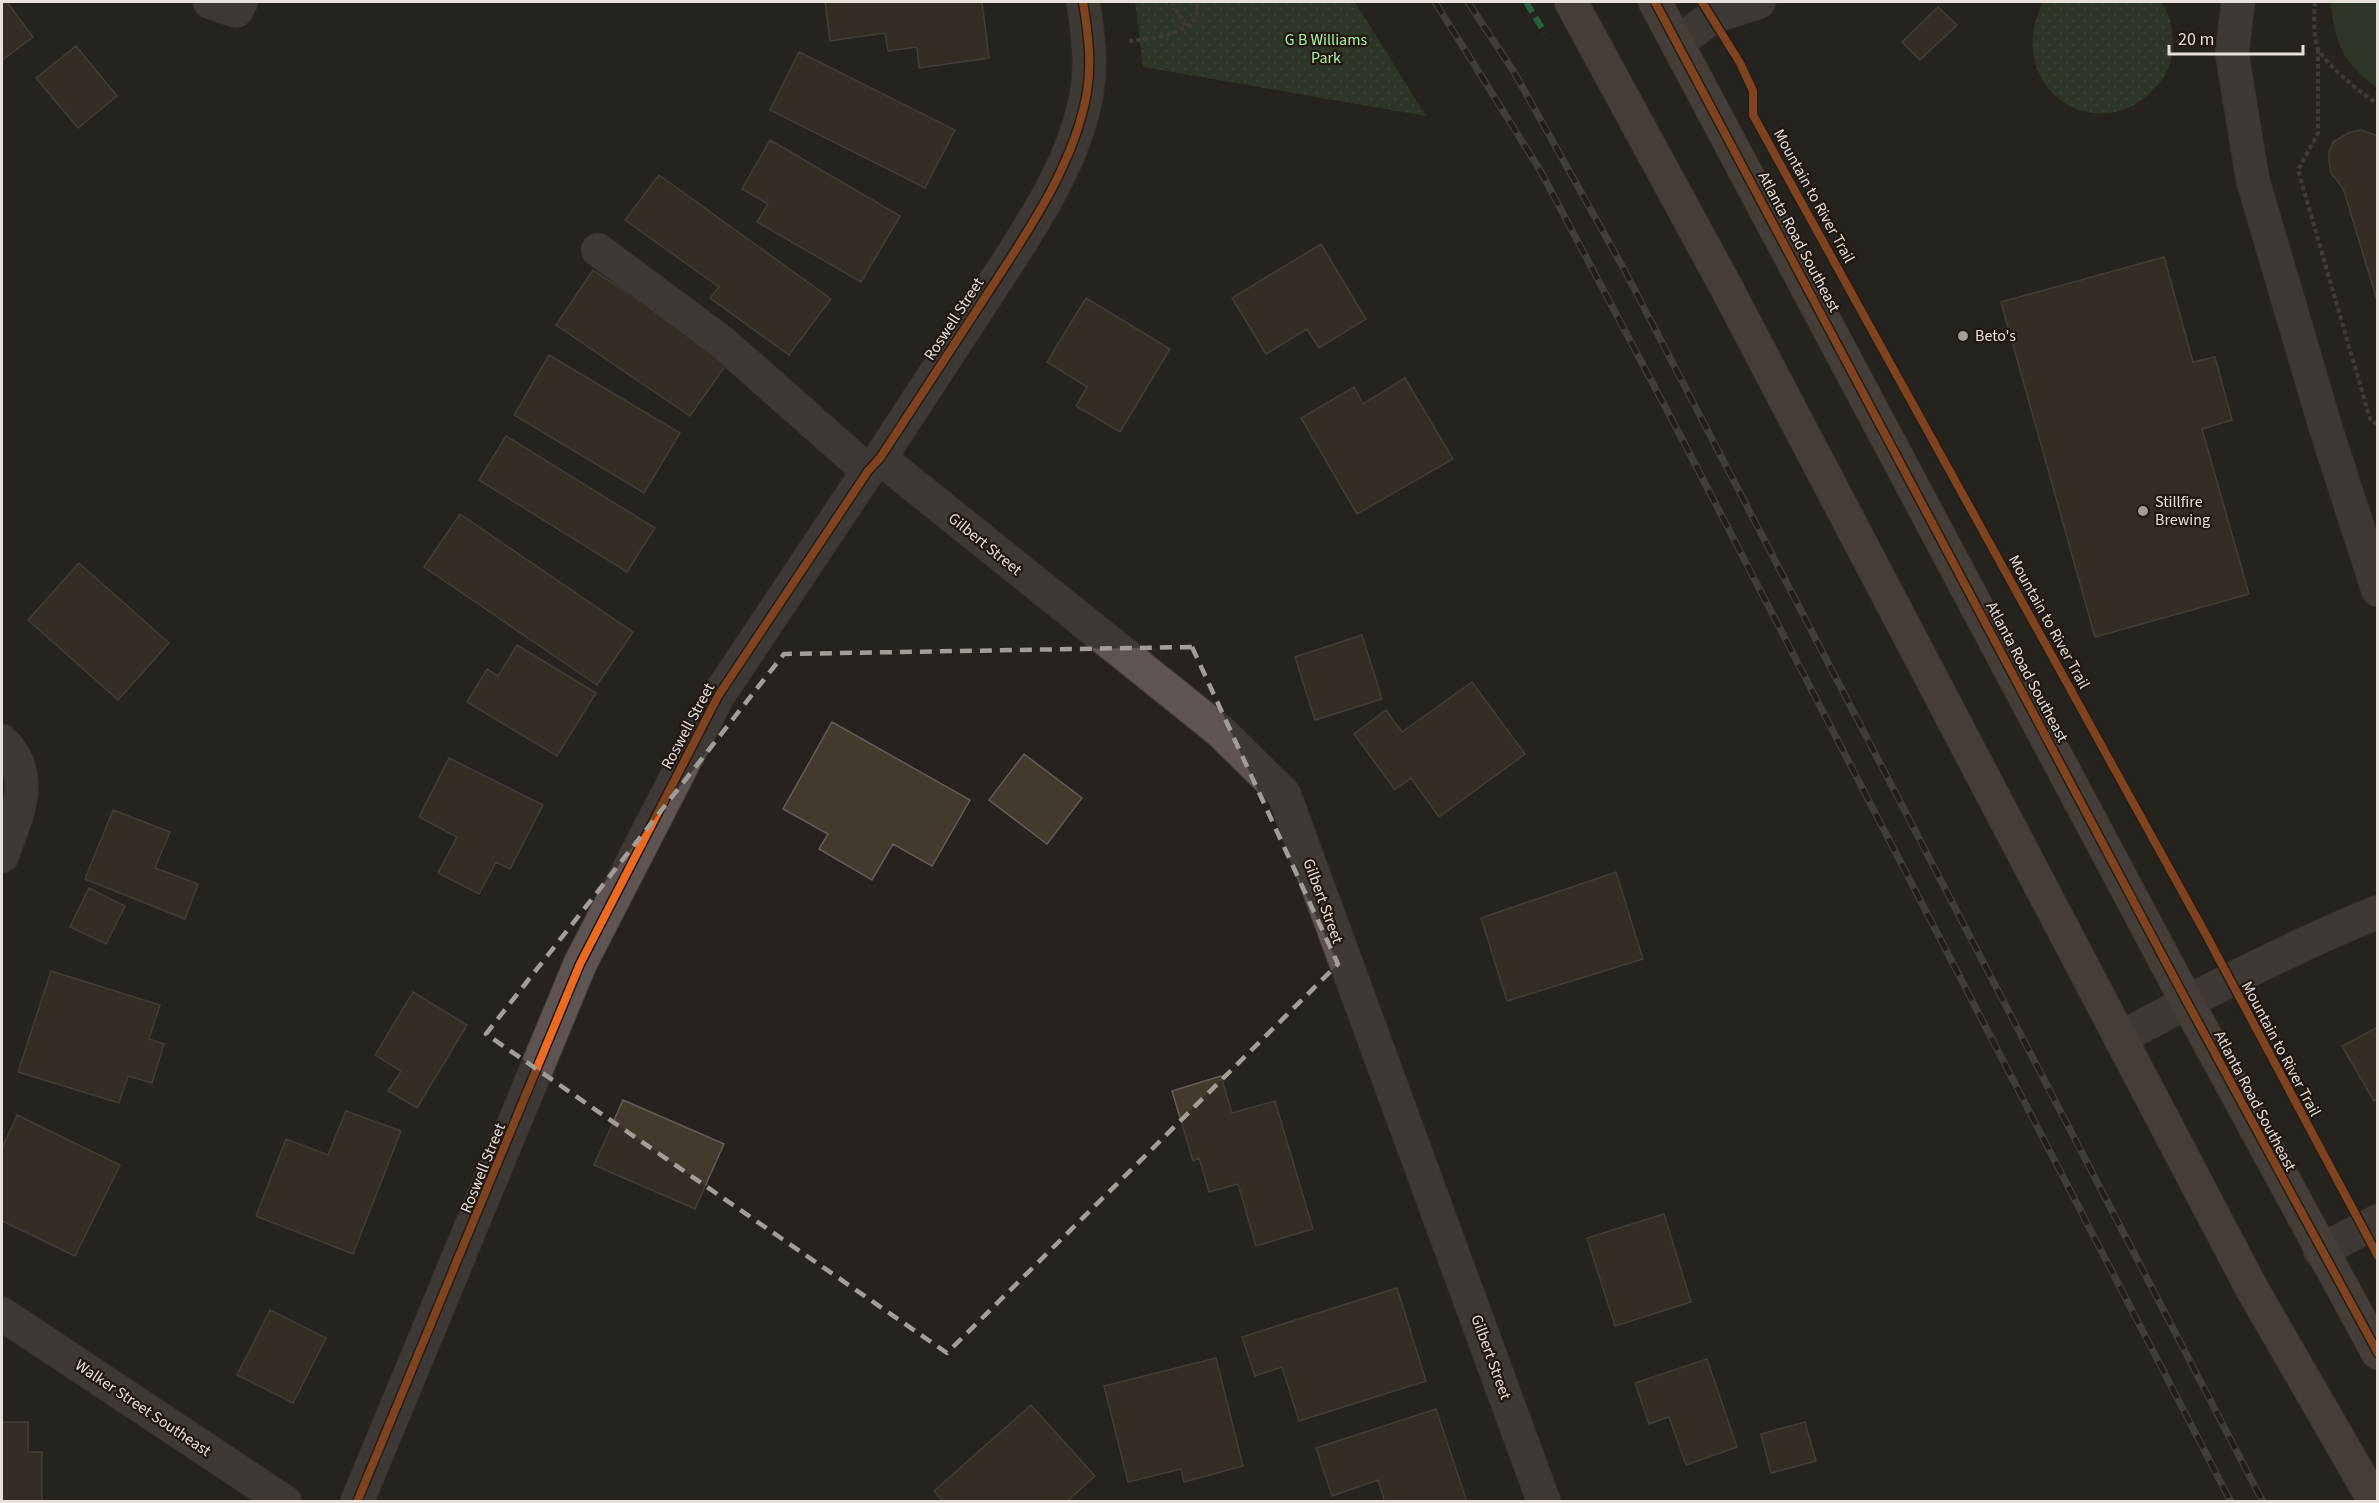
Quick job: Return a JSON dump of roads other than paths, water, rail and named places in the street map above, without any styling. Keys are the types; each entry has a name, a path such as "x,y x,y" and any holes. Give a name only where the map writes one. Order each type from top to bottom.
{"main road":[{"path":"1571,2 1736,306 2251,1287 2375,1502"},
{"name":"Atlanta Road Southeast","path":"1656,2 2320,1251 2378,1353"}],"street":[{"path":"210,2 236,11 241,2"},
{"name":"Roswell Street","path":"357,1502 580,964 718,696 874,465 1025,235 1060,171 1087,93 1090,69 1083,2"},
{"path":"1678,43 1712,16 1759,2"},
{"path":"2238,2 2232,54 2253,181 2378,590"},
{"name":"Gilbert Street","path":"598,250 723,343 874,465 1220,731 1284,794 1544,1502"},
{"path":"2,741 18,761 23,782 20,804 2,856"},
{"path":"2120,1038 2336,928 2378,912"},
{"path":"2320,1251 2378,1221"},
{"name":"Walker Street Southeast","path":"2,1314 285,1502"}],"railway":[{"path":"1435,2 1540,170 1679,433 2231,1502"},
{"path":"1468,2 1514,72 1625,271 2263,1502"}],"place":[{"name":"Beto's","path":"1963,336"},
{"name":"Stillfire Brewing","path":"2143,511"}],"park label":[{"name":"G B Williams Park","path":"1326,49"}]}
